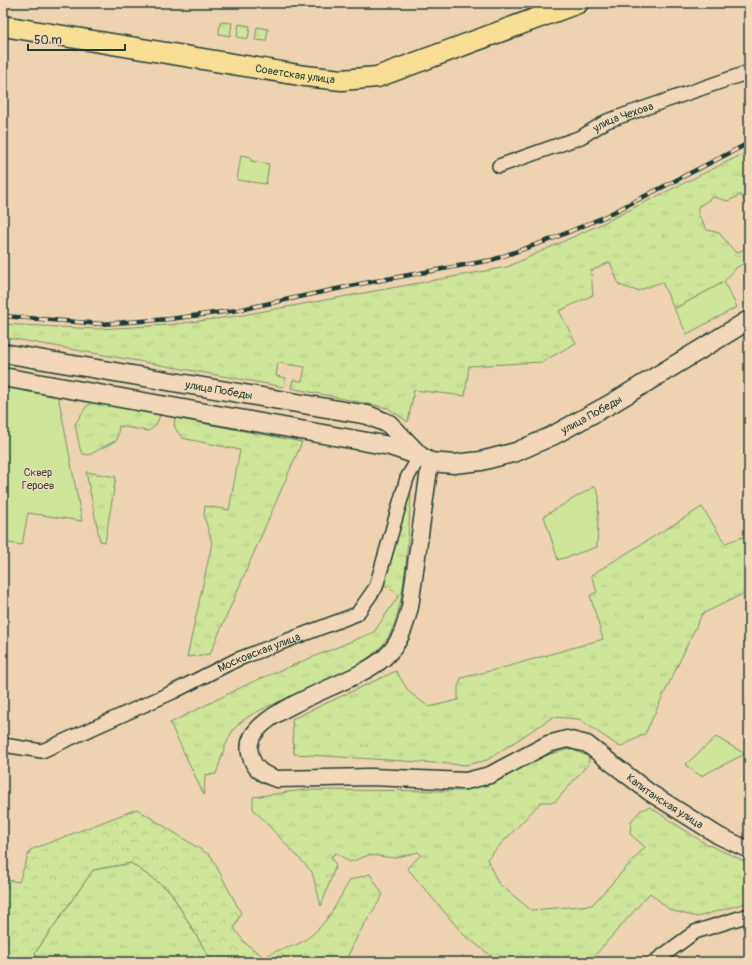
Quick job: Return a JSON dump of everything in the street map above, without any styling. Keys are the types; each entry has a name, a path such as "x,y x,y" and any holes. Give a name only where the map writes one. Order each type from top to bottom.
{"main road":[{"name":"Советская улица","path":"3,26 305,76 342,80 376,77 578,3"},
{"name":"улица Победы","path":"3,377 390,446 425,459 454,464 481,461 516,452 552,436 627,394 749,320"},
{"name":"улица Победы","path":"3,353 368,415 389,424 425,459"}],"street":[{"name":"улица Чехова","path":"499,166 581,137 607,121 749,72"},
{"name":"Капитанская улица","path":"425,459 410,607 404,629 395,647 383,659 280,712 261,726 252,737 249,751 253,765 264,775 277,779 371,777 466,781 490,775 548,744 567,739 588,744 649,792 719,836 749,850"},
{"name":"Московская улица","path":"3,745 42,751 173,692 236,660 357,614 376,587 407,478 425,459"},
{"path":"654,962 695,932 749,915"}],"green space":[{"path":"220,22 232,23 230,36 219,34"},
{"path":"239,24 250,26 248,39 237,37"},
{"path":"257,27 268,29 266,41 255,40"},
{"path":"749,151 749,210 741,195 728,201 713,197 698,207 698,214 707,230 719,233 736,253 749,247 749,260 736,268 724,282 674,309 662,282 637,291 619,285 610,262 591,271 593,295 559,311 576,343 542,362 469,366 465,396 414,390 408,422 388,408 291,388 293,380 302,381 305,367 278,363 276,376 286,378 284,387 3,337 3,324 97,329 168,325 237,316 507,267 599,225"},
{"path":"241,155 251,157 251,161 269,164 266,184 237,180"},
{"path":"724,282 737,307 687,334 674,309"},
{"name":"Сквер Героев","path":"3,385 58,395 82,521 28,513 22,545 3,542"},
{"path":"93,402 160,415 153,428 148,431 119,426 117,440 89,455 83,454 80,449 75,424 86,407"},
{"path":"175,418 302,442 210,654 187,657 212,543 204,516 205,506 229,510 240,450 182,438 174,426"},
{"path":"86,472 116,477 105,542 100,541"},
{"path":"595,486 599,496 597,547 558,560 544,516"},
{"path":"408,490 411,494 403,590 394,626 387,639 365,661 350,670 318,686 262,710 242,721 234,729 228,740 216,774 205,775 204,795 170,723 250,683 374,632 399,595 383,584"},
{"path":"702,507 725,543 749,535 749,591 702,614 645,734 620,747 579,719 553,717 487,760 466,765 294,754 292,719 396,671 409,692 429,707 458,700 458,687 461,678 506,667 603,639 590,595 597,592 591,575"},
{"path":"716,737 745,754 701,776 685,765"},
{"path":"570,749 588,756 589,763 555,802 541,802 487,859 498,883 531,910 592,905 645,847 630,834 631,821 641,810 650,807 704,843 749,863 749,902 697,917 670,910 650,893 589,962 499,962 463,934 407,868 421,855 418,852 395,858 369,855 350,862 336,853 331,857 336,865 321,906 312,872 253,809 253,797 304,790 463,791 550,754"},
{"path":"137,809 211,856 241,913 234,928 245,943 265,958 267,962 212,962 170,891 131,863 93,870 35,953 39,962 3,962 3,879 19,882 30,850"},
{"path":"131,863 170,891 212,962 39,962 35,953 93,870"},
{"path":"370,874 383,895 359,933 345,962 267,962 265,958 269,955 298,944 316,931 335,907 350,880"}],"railway":[{"path":"3,316 101,324 170,319 238,310 365,283 492,260 552,239 604,217 749,143"}]}
